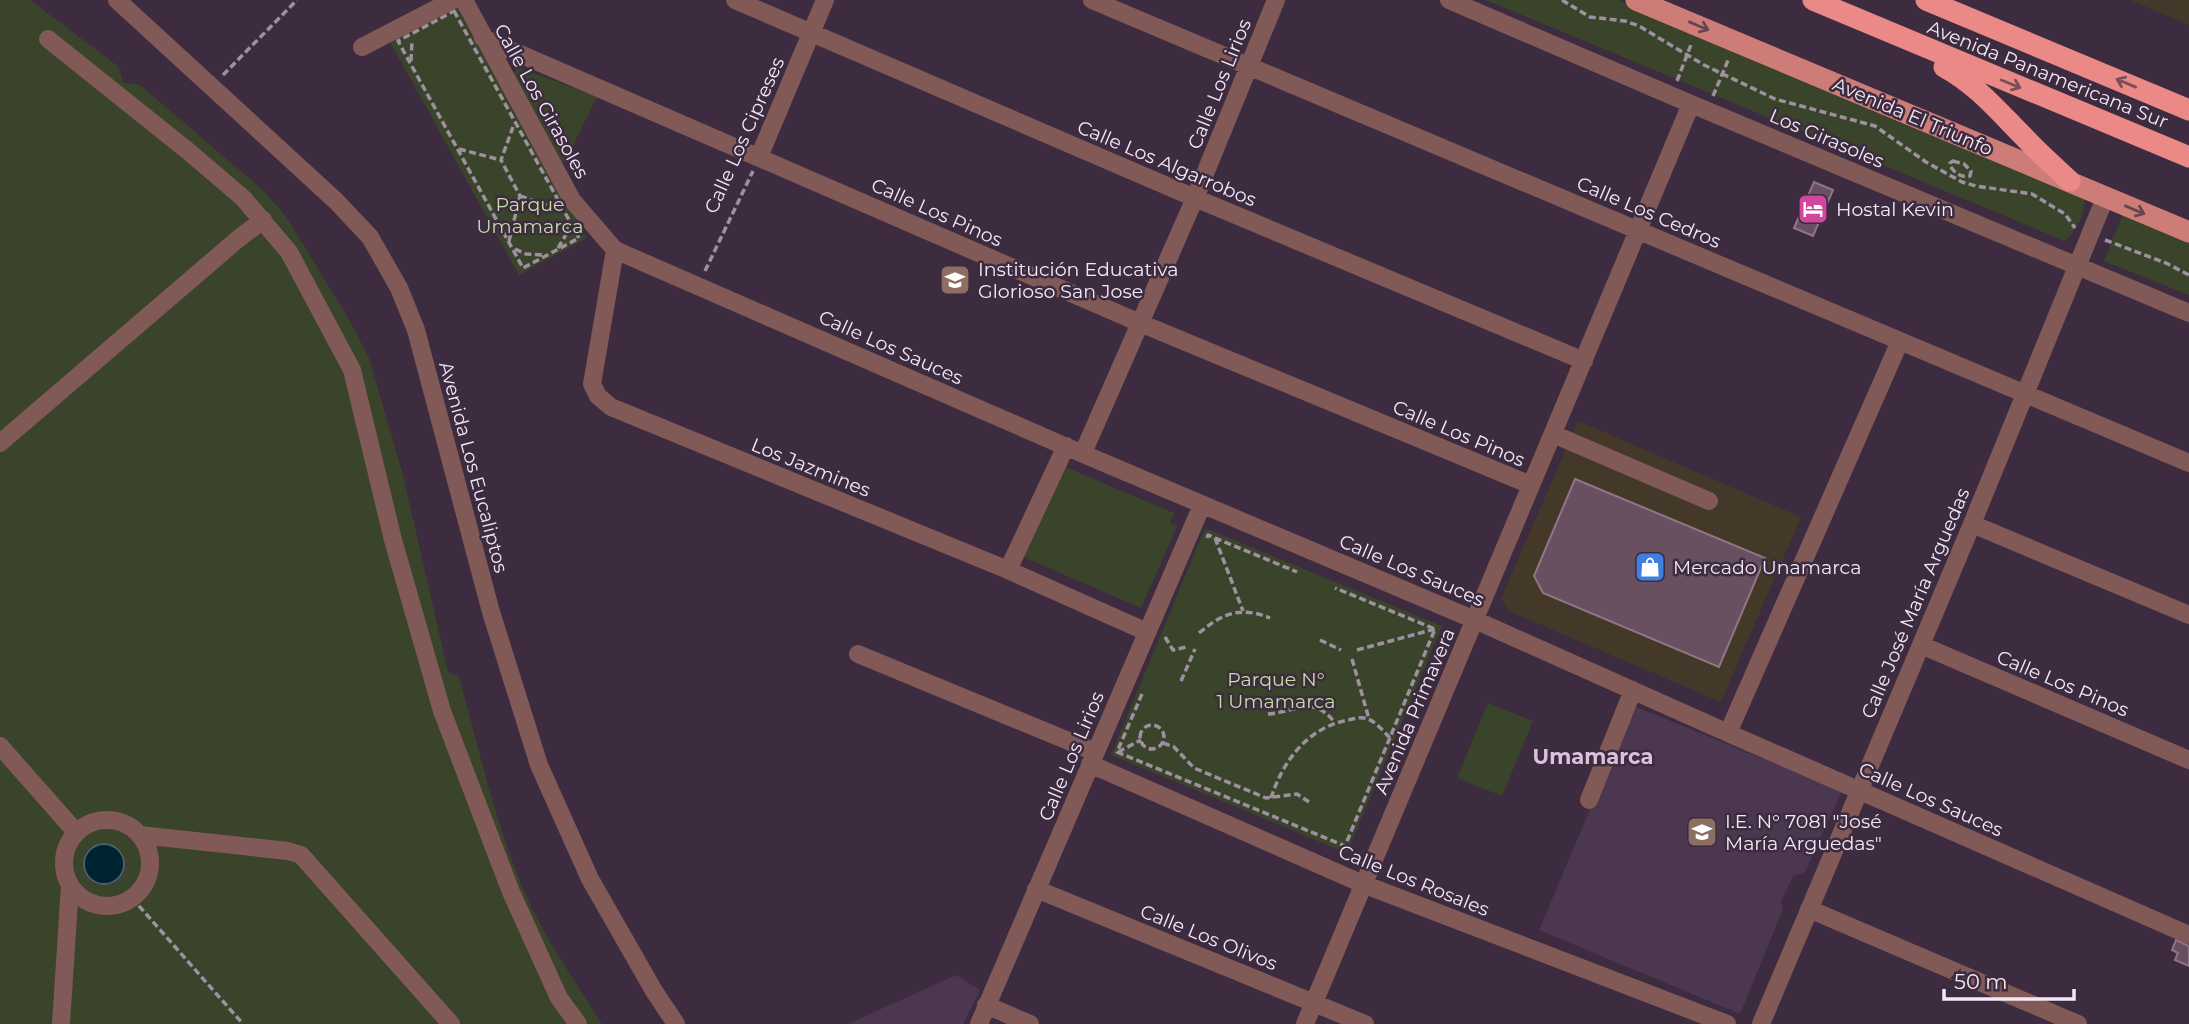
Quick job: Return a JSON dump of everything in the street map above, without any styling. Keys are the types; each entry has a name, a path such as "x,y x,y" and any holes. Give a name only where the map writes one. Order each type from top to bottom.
{"highway":[{"name":"Avenida Panamericana Sur","path":"1813,0 2189,157"},
{"name":"Avenida Panamericana Sur","path":"1926,0 2189,110"},
{"path":"1879,29 1964,78 1989,99 2026,140 2070,181"}],"main road":[{"name":"Avenida El Triunfo","path":"1636,0 2189,233"}],"street":[{"name":"Avenida Los Eucaliptos","path":"117,0 336,201 370,237 399,288 416,330 491,612 539,765 590,879 676,1024"},
{"path":"362,47 453,0"},
{"name":"Calle Los Girasoles","path":"464,0 572,200 615,250"},
{"name":"Calle Los Algarrobos","path":"735,0 1195,198 1584,361"},
{"name":"Calle Los Cipreses","path":"759,157 825,0"},
{"name":"Calle Los Cedros","path":"1092,0 2189,463"},
{"name":"Calle Los Lirios","path":"1008,570 1075,450 1140,323 1195,198 1276,0"},
{"name":"Los Girasoles","path":"1449,0 2189,313"},
{"name":"Calle Los Pinos","path":"483,38 1140,323 1531,485"},
{"path":"48,39 243,198 289,252 352,370 393,541 442,711 511,892 559,998 578,1024"},
{"name":"Avenida Primavera","path":"1306,1024 1639,231 1699,108"},
{"name":"Calle José María Arguedas","path":"1761,1024 1972,524 2105,198"},
{"path":"0,443 263,220"},
{"name":"Calle Los Sauces","path":"615,250 1202,505 1475,620 2189,935"},
{"name":"Los Jazmines","path":"615,250 592,384 598,396 611,407 1008,570 1147,632"},
{"path":"1728,733 1900,341"},
{"path":"1553,435 1709,501"},
{"name":"Calle Los Lirios","path":"979,1024 1202,505"},
{"path":"1972,524 2189,615"},
{"name":"Calle Los Pinos","path":"1921,645 2189,760"},
{"name":"Calle Los Rosales","path":"858,654 1093,758 1363,884 1727,1024"},
{"path":"1589,800 1633,690"},
{"path":"0,746 76,832"},
{"path":"101,820 122,823 140,835 147,847 150,861 145,881 132,898 105,906 91,903 79,896 70,885 64,858 68,844 76,832 101,820"},
{"path":"140,835 288,851 300,855 451,1024"},
{"path":"61,1024 70,885"},
{"name":"Calle Los Olivos","path":"1036,889 1365,1024"},
{"path":"1809,909 2078,1024"},
{"path":"986,1005 1030,1024"}],"path":[{"path":"212,87 297,0"},
{"path":"1562,0 1590,17 1625,21 1639,26 1704,65 1775,99 1875,126 1926,162 1976,186 2032,194 2065,214 2076,228 2166,263 2189,275"},
{"path":"454,12 579,238 523,268 398,41 418,30 454,12"},
{"path":"438,20 445,21"},
{"path":"454,24 464,30"},
{"path":"1671,96 1699,26"},
{"path":"411,63 412,43 418,30"},
{"path":"1699,108 1722,74 1736,42"},
{"path":"501,160 515,122"},
{"path":"458,149 501,160 520,196 509,242"},
{"name":"Calle Los Cipreses","path":"698,286 759,157"},
{"path":"1951,162 1964,164 1971,171 1970,176 1957,177 1950,166 1951,162"},
{"path":"520,196 564,211"},
{"path":"557,250 567,233 569,219"},
{"path":"513,248 526,254 547,255"},
{"path":"1203,548 1208,535 1297,572"},
{"path":"1215,538 1243,611"},
{"path":"1335,588 1436,629"},
{"path":"1199,633 1225,615 1243,611 1270,618"},
{"path":"1357,650 1436,629"},
{"path":"1117,752 1345,846 1436,629"},
{"path":"1160,649 1166,637 1172,650 1187,647"},
{"path":"1320,640 1341,650"},
{"path":"1181,681 1195,649"},
{"path":"1352,659 1369,719 1390,738"},
{"path":"1117,752 1144,688"},
{"path":"1268,714 1308,706 1323,710 1335,723"},
{"path":"1271,799 1277,779 1289,758 1303,743 1335,723 1369,719"},
{"path":"1117,752 1141,740 1144,729 1154,726 1163,732 1163,743"},
{"path":"1141,740 1149,749 1157,748 1163,743"},
{"path":"1163,743 1174,747 1194,768 1271,799 1297,794 1309,802"},
{"path":"132,898 243,1024"}],"shaded area":[{"path":"2130,0 2189,0 2189,25"},
{"path":"1578,421 1801,517 1721,702 1509,611 1501,599"},
{"name":"I.E. N° 7081 \"José María Arguedas\"","path":"1634,706 1842,791 1805,872 1793,876 1781,902 1783,909 1740,1014 1539,930"},
{"path":"956,975 980,990 963,1024 848,1024"}],"green space":[{"path":"0,0 30,0 119,67 123,83 139,84 265,192 287,218 350,321 369,358 403,475 448,672 459,677 504,839 541,926 602,1024 0,1024"},
{"path":"1486,0 1618,0 2084,198 2082,215 2065,241"},
{"name":"Parque Umamarca","path":"457,4 587,238 519,275 390,42"},
{"path":"518,67 597,97 564,163 560,161 512,76"},
{"path":"2124,211 2189,238 2189,295 2104,261"},
{"path":"1058,464 1174,513 1170,523 1177,526 1141,608 1019,555"},
{"name":"Parque N° 1 Umamarca","path":"1205,528 1442,626 1347,853 1111,755"},
{"path":"1488,703 1533,721 1502,796 1457,778"}],"water":[{"path":"104,844 118,850 124,864 118,878 104,884 90,878 84,864 90,850"}],"building":[{"name":"Hostal Kevin","path":"1814,182 1833,190 1813,236 1794,228"},
{"name":"Mercado Unamarca","path":"1575,479 1765,558 1719,667 1543,593 1534,576"},
{"path":"2176,940 2189,946 2189,966 2175,960 2178,953 2172,950"}],"place":[{"name":"Hostal Kevin","path":"1813,209"},
{"name":"Institución Educativa Glorioso San Jose","path":"955,280"},
{"name":"Mercado Unamarca","path":"1650,567"},
{"name":"I.E. N° 7081 \"José María Arguedas\"","path":"1702,832"}],"district":[{"name":"Umamarca","path":"1593,757"}]}
